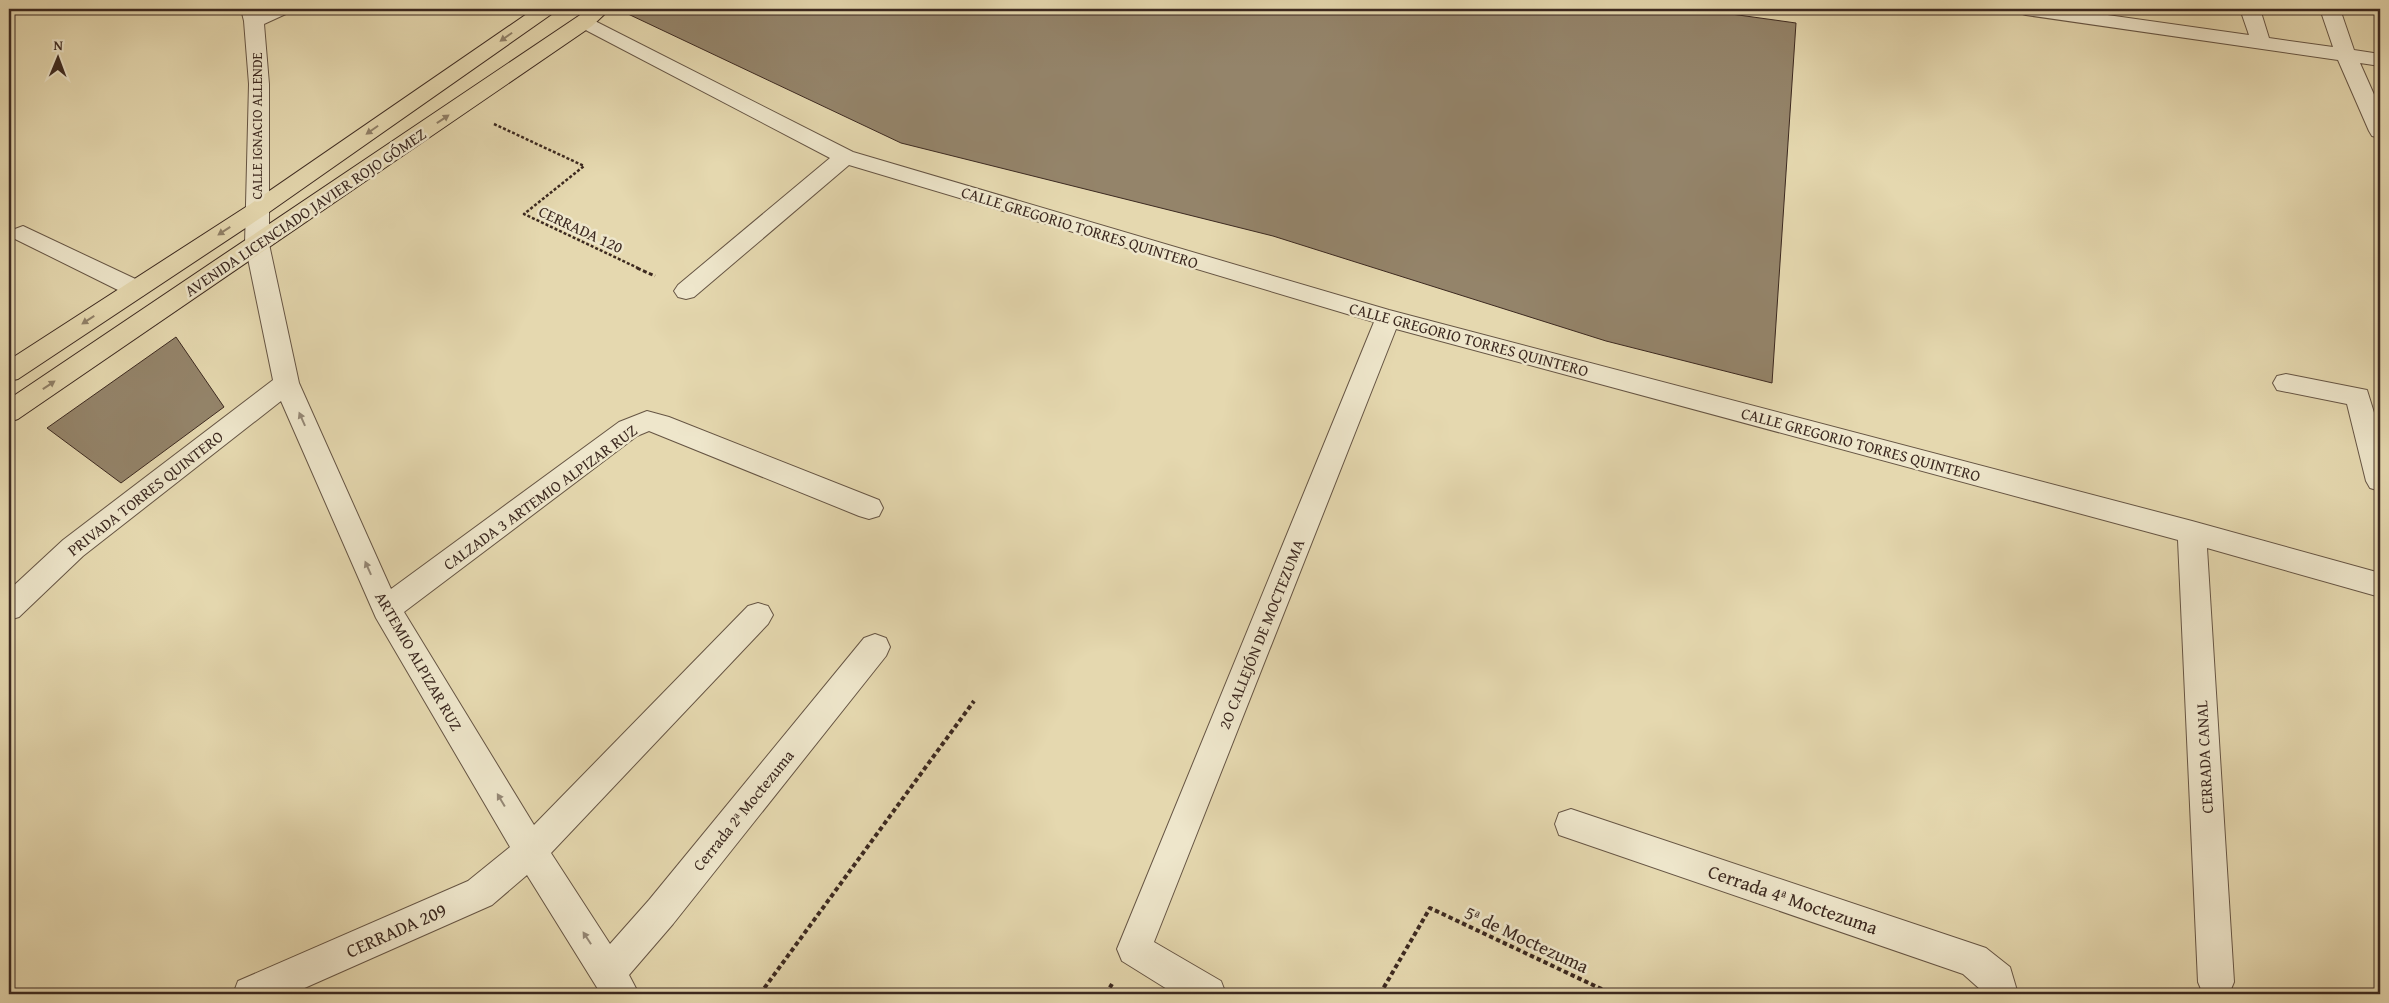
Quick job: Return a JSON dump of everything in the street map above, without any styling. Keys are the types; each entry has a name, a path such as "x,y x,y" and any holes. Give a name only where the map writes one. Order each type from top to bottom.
{"main road":[{"name":"AVENIDA LICENCIADO JAVIER ROJO GÓMEZ","path":"9,372 257,210 546,9"},
{"name":"AVENIDA LICENCIADO JAVIER ROJO GÓMEZ","path":"9,412 460,108 592,15"}],"street":[{"path":"253,15 282,9"},
{"path":"2026,9 2380,60"},
{"path":"2250,9 2261,42"},
{"path":"2330,9 2346,55 2380,131"},
{"name":"CALLE IGNACIO ALLENDE","path":"253,15 259,84 257,244"},
{"name":"CALLE GREGORIO TORRES QUINTERO","path":"592,15 845,157 1388,318 2192,532 2380,585"},
{"path":"686,291 845,157"},
{"path":"23,234 136,289"},
{"name":"ARTEMIO ALPIZAR RUZ","path":"257,244 286,383 386,609 531,851 615,983"},
{"name":"2O CALLEJÓN DE MOCTEZUMA","path":"1208,994 1134,950 1388,318"},
{"name":"PRIVADA TORRES QUINTERO","path":"9,608 73,548 286,383"},
{"path":"2286,383 2358,396 2380,481"},
{"name":"CALZADA 3 ARTEMIO ALPIZAR RUZ","path":"386,609 628,429 647,421 660,424 869,508"},
{"name":"CERRADA CANAL","path":"2192,532 2216,982"},
{"name":"CERRADA 209","path":"251,994 480,893 531,851 758,615"},
{"name":"Cerrada 2ª Moctezuma","path":"615,983 660,912 875,647"},
{"name":"Cerrada 4ª Moctezuma","path":"1571,824 1974,960 1997,980 2000,994"}],"path":[{"name":"CERRADA 120","path":"460,108 584,166 524,214 686,291"},
{"path":"760,994 974,701"},
{"name":"5ª de Moctezuma","path":"1380,994 1430,908 1612,994"}],"building":[{"path":"634,9 1695,9 1796,23 1772,383 1606,341 1273,236 901,143 628,14"},
{"path":"176,337 224,407 121,483 47,428"}]}
